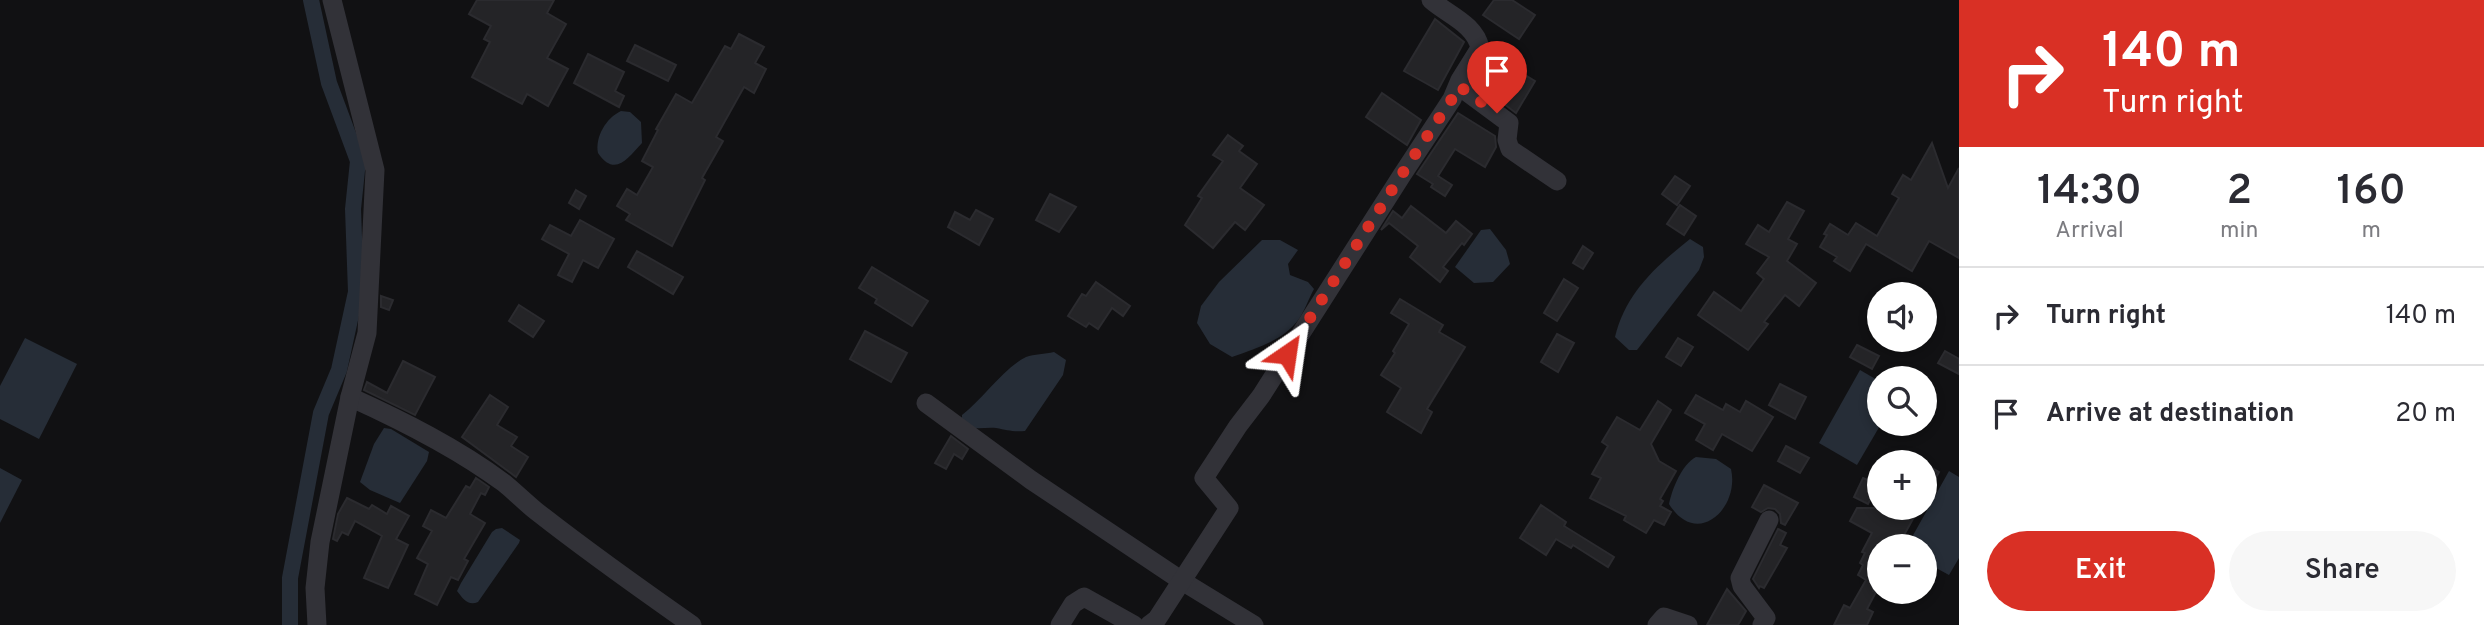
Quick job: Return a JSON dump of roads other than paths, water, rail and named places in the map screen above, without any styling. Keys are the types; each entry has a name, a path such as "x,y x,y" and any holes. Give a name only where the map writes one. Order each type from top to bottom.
{"street":[{"path":"317,625 315,588 320,542 350,397 367,333 375,170 332,0"},
{"path":"1149,625 1157,619 1228,508 1204,478 1261,396 1452,99 1460,80 1480,48 1478,38 1468,27 1430,0"},
{"path":"1459,86 1509,123 1507,140 1510,149 1557,181"},
{"path":"350,397 393,416 503,483 629,582 692,625"},
{"path":"926,403 1031,480 1182,581 1254,625"},
{"path":"1762,625 1766,618 1742,586 1740,578 1769,520"},
{"path":"1060,625 1073,604 1084,597 1134,625"},
{"path":"1657,625 1664,617 1688,625"}],"waterway":[{"path":"290,625 290,578 321,413 339,370 356,292 353,209 358,161 329,83 311,0"}]}
